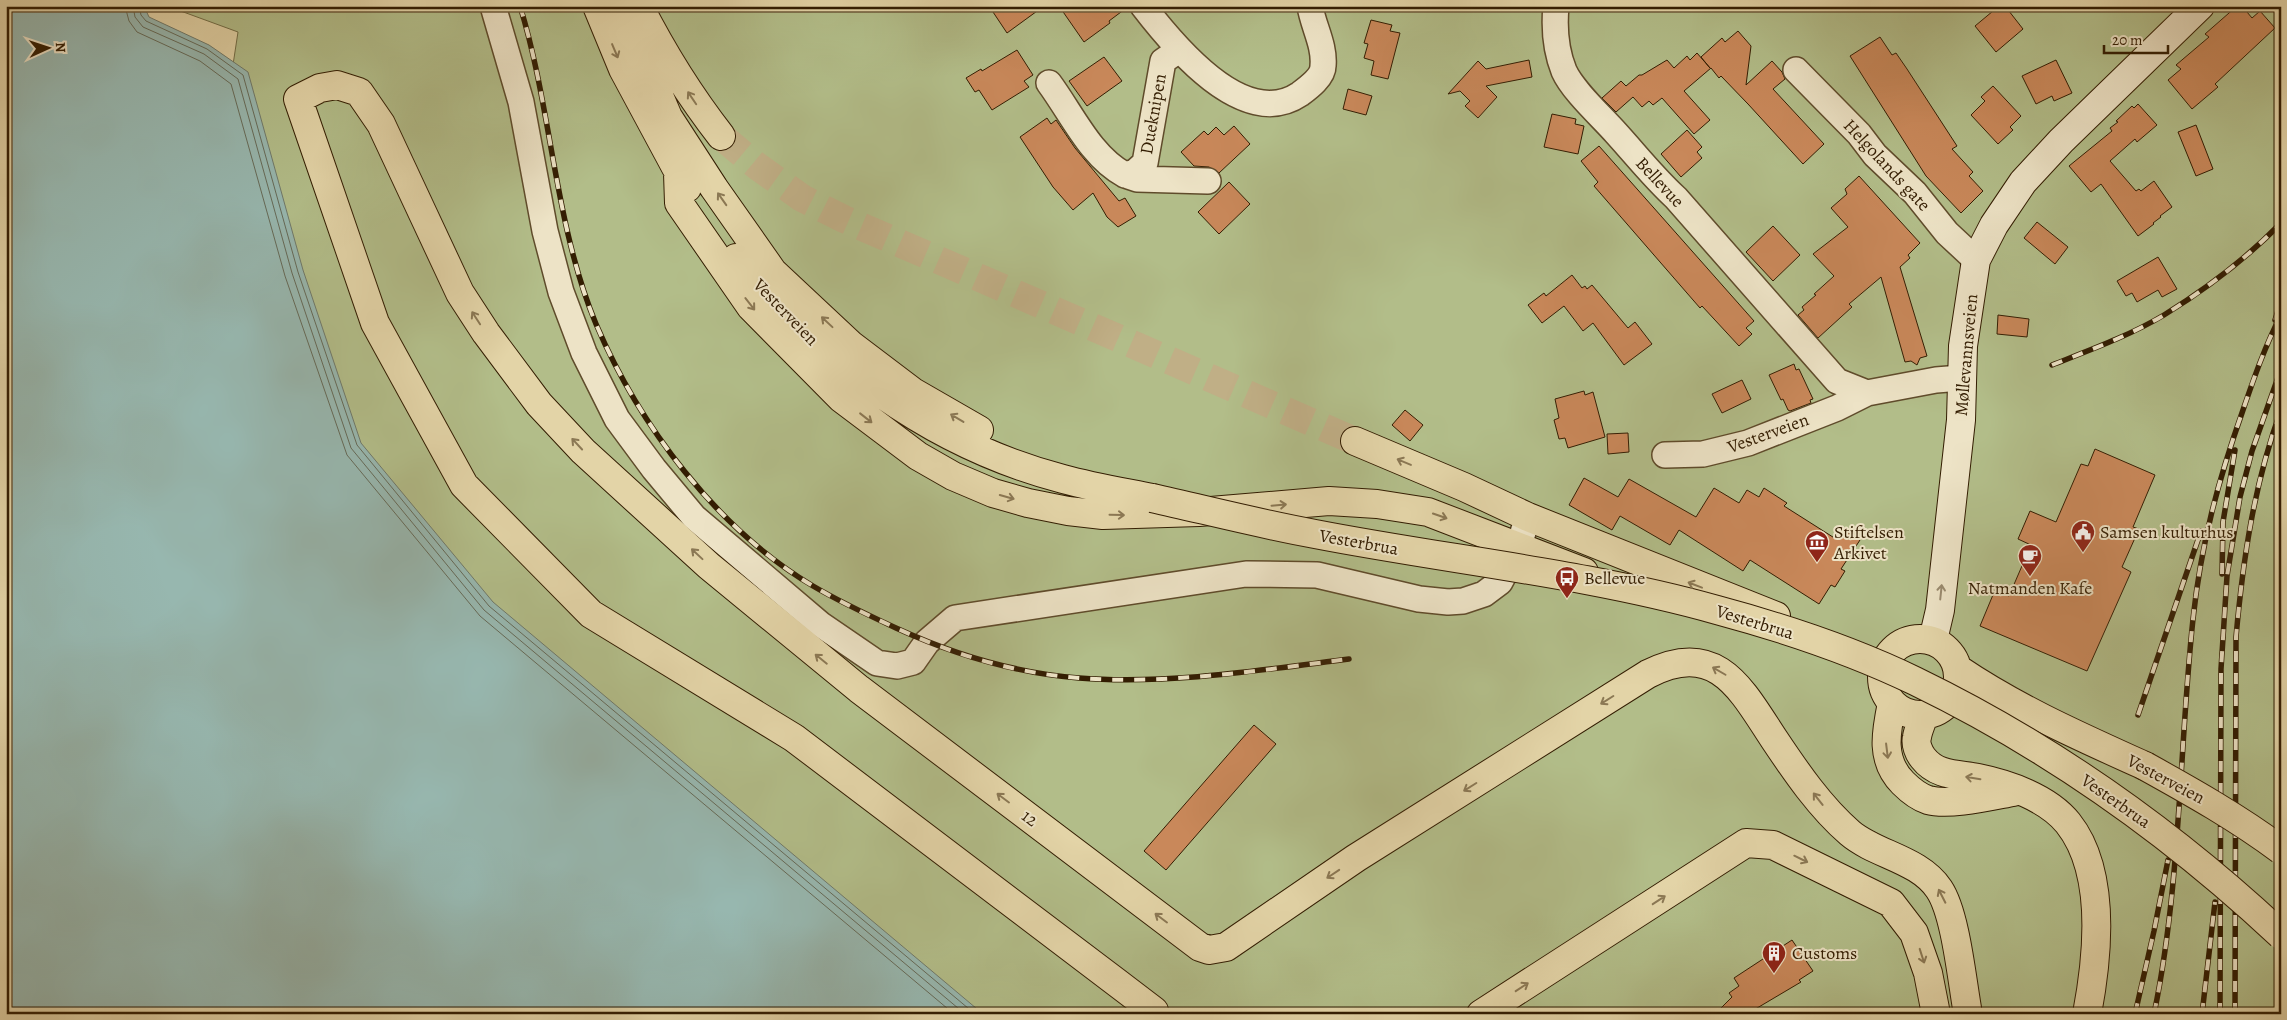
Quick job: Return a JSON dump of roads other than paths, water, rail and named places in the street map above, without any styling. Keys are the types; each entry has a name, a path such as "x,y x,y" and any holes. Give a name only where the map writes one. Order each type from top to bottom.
{"highway":[{"name":"Vesterveien","path":"597,6 623,69 678,173 698,206 734,256 804,332 873,390 917,418 954,438 1004,460 1063,480 1097,483"},
{"name":"Vesterveien","path":"621,6 668,117 714,188 773,272 851,345 913,392 972,427 1028,454 1097,483"},
{"path":"639,6 666,56 694,101 722,136"},
{"name":"12","path":"1155,1013 794,738 591,614 464,485 375,323 298,99 320,88 337,85 359,92 381,124 460,293 486,333 539,404 583,451 709,566 859,689 1200,947 1209,950 1226,946 1356,858 1648,674 1674,664 1703,664 1716,669 1731,679 1747,696 1774,739 1822,804 1852,834 1910,865 1930,879 1938,888 1950,915 1968,1014"},
{"path":"678,173 679,203 751,307 841,398 918,456 953,476 993,492 1028,503 1068,511 1103,515 1199,512 1329,501 1377,504 1428,512 1458,522 1518,548 1887,679"},
{"path":"1355,441 1464,487 1528,517 1865,651 1887,679 1901,710 1912,715 1924,715 1944,707 1951,700 1956,690 1958,670 1953,657 1944,647 1933,640 1921,638 1908,640 1897,645 1887,679 1887,757 1896,776 1910,790 1929,800 1957,801 2020,791"},
{"name":"Vesterbrua","path":"1097,483 1152,498 1314,534 1618,585 1718,610 1837,648 1913,680 1974,711 2054,758 2185,851 2281,935"},
{"name":"Vesterveien","path":"1958,670 2044,721 2146,766 2248,825 2281,850"},
{"name":"Vesterveien","path":"1951,700 2044,721"},
{"path":"1924,715 1916,738 1919,753 1928,764 1939,771 1979,778 2020,791 2045,803 2068,823 2085,854 2095,894 2094,960 2088,1013"},
{"path":"1481,1014 1746,843 1773,845 1891,903 1914,933 1928,973 1936,1014"}],"main road":[{"name":"Møllevannsveien","path":"1933,640 1940,610 1961,420 1961,378 1969,299 1976,260 1994,225 2023,182 2061,141 2200,6"}],"street":[{"path":"493,6 521,102 545,231 561,292 584,353 617,419 654,469 694,517 820,624 877,663 897,666 913,662 927,642 955,618 1246,574 1317,575 1419,599 1448,602 1463,601 1484,594 1500,582 1518,548 1528,517"},
{"name":"Dueknipen","path":"1143,6 1179,50 1217,83 1236,95 1256,102 1276,103 1295,97 1311,87 1324,68 1323,52 1310,6"},
{"name":"Bellevue","path":"1556,6 1556,33 1559,54 1565,72 1594,110 1652,176 1676,198 1837,381 1867,393"},
{"name":"Dueknipen","path":"1125,175 1135,172 1145,163 1163,61 1179,50"},
{"name":"Helgolands gate","path":"1796,70 1860,134 1875,155 1915,193 1947,233 1976,260"},
{"name":"Dueknipen","path":"1049,83 1098,152 1113,169 1137,179 1208,181"},
{"path":"1867,393 1936,380 1961,378"},
{"name":"Vesterveien","path":"1665,455 1703,454 1748,443 1837,408 1867,393"}],"water":[{"path":"6,6 144,6 149,17 209,45 248,72 303,270 361,443 493,602 983,1014 6,1014"}],"tunnel":[{"path":"721,136 757,166 802,198 844,219 1355,441"}],"railway":[{"path":"520,6 531,45 571,246 582,286 596,324 635,400 658,436 685,472 713,505 778,563 833,597 918,638 985,661 1031,672 1079,678 1146,680 1249,672 1349,659"},
{"path":"2052,365 2123,336 2164,315 2195,295 2225,272 2281,223"},
{"path":"2275,320 2281,301"},
{"path":"2154,1014 2170,916 2175,866 2188,668 2196,591 2218,488 2234,436 2260,362 2281,315"},
{"path":"2220,1014 2221,669 2227,576 2240,497 2252,451 2281,369"},
{"path":"2235,1014 2236,637 2242,579 2251,522 2264,466 2281,410"},
{"path":"2222,574 2223,522 2235,450"},
{"path":"2138,715 2201,531"},
{"path":"2135,1014 2168,860"},
{"path":"2202,1014 2215,902"}],"place":[{"name":"Samsen kulturhus","path":"2083,553"},
{"name":"Stiftelsen Arkivet","path":"1817,563"},
{"name":"Natmanden Kafe","path":"2030,577"},
{"name":"Bellevue","path":"1567,599"},
{"name":"Customs","path":"1774,974"}]}
